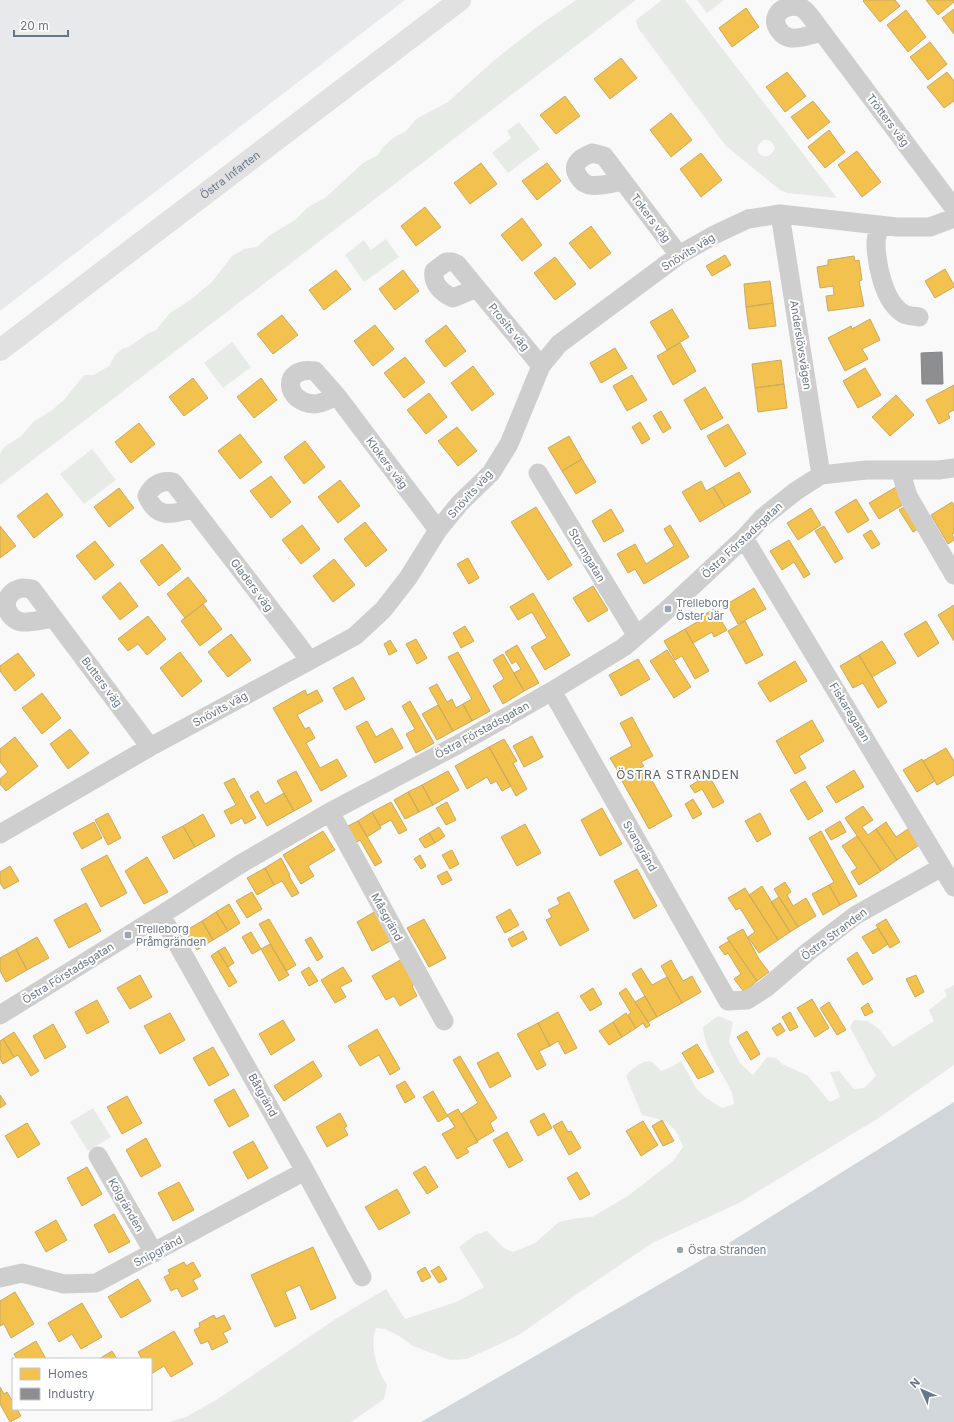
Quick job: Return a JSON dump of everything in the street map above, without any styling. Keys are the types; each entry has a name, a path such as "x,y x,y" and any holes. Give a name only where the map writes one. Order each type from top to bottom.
{"main road":[{"name":"Östra Infarten","path":"0,350 460,0"}],"street":[{"name":"Trötters väg","path":"822,32 954,208"},
{"name":"Tokers väg","path":"623,181 679,255"},
{"name":"Snövits väg","path":"0,834 150,747 355,636 383,610 408,578 438,530 460,503 491,473 509,444 541,366 559,344 679,255 714,235 748,219 780,214 897,227 930,227 954,218"},
{"name":"Anderslövsvägen","path":"780,214 821,475"},
{"path":"879,225 876,240 878,266 883,284 892,303 904,314 919,317"},
{"name":"Prosits väg","path":"477,288 541,366"},
{"name":"Klokers väg","path":"337,396 438,530"},
{"name":"Östra Förstadsgatan","path":"0,1015 240,865 330,812 457,745 552,691 624,647 668,609 744,538 762,518 796,491 821,475 866,470 939,470 954,468"},
{"path":"900,470 908,496 954,575"},
{"name":"Stormgatan","path":"538,473 637,636"},
{"name":"Gladers väg","path":"194,509 309,660"},
{"name":"Fiskaregatan","path":"744,538 954,887"},
{"name":"Butters väg","path":"53,618 150,747"},
{"name":"Svangränd","path":"552,691 728,1001"},
{"name":"Måsgränd","path":"330,812 444,1021"},
{"name":"Östra Stranden","path":"728,1001 747,1000 766,988 809,951 856,915 942,867"},
{"name":"Båtgränd","path":"161,915 305,1171 362,1277"},
{"name":"Kölgränden","path":"98,1156 154,1253"},
{"name":"Snipgränd","path":"0,1278 22,1272 64,1284 96,1283 305,1171"}],"shaded area":[{"path":"0,0 405,0 0,311"},
{"path":"576,0 636,0 0,485 0,454 4,447 21,436 34,421 51,411 64,400 84,375 94,375 109,366 115,355 122,349 129,347 147,334 156,330 170,313 189,301 212,282 232,256 244,249 257,247 270,235 295,220 308,207 325,198 363,163 378,155 383,147 393,138 406,131 416,119 448,102 492,62 534,29"},
{"path":"662,0 685,0 837,198 787,193 780,190 726,146 638,28 636,20","holes":["764,140 770,141 775,149 767,156 763,156 758,151 760,144"]},
{"path":"697,0 724,0 707,13"},
{"path":"519,122 540,149 508,173 492,153 511,138 507,131"},
{"path":"386,239 399,257 364,282 345,255 364,240 371,250"},
{"path":"232,342 251,367 223,388 204,363"},
{"path":"92,449 116,480 84,504 60,474"},
{"path":"954,985 954,1065 877,1119 739,1203 654,1242 519,1335 467,1359 450,1360 413,1346 399,1336 385,1329 376,1328 373,1343 377,1365 387,1385 384,1399 351,1422 169,1422 186,1417 216,1400 337,1318 386,1289 405,1319 456,1302 484,1287 459,1247 475,1235 487,1231 504,1248 513,1252 535,1243 559,1222 577,1218 592,1217 628,1196 673,1161 683,1147 673,1127 664,1121 642,1115 626,1076 634,1068 644,1062 648,1061 655,1064 661,1071 681,1061 696,1088 706,1098 722,1108 734,1104 732,1092 706,1043 704,1035 703,1027 718,1016 733,1022 729,1042 740,1063 753,1075 767,1057 776,1058 782,1064 807,1075 830,1102 840,1097 830,1072 839,1071 854,1089 864,1088 876,1076 850,1027 854,1020 868,1021 879,1029 893,1047 934,1021 929,1010 947,996 944,990"},
{"path":"954,1102 954,1422 421,1422 705,1258"},
{"path":"93,1108 111,1137 88,1151 70,1122"}],"building: Homes":[{"path":"895,0 900,6 880,22 863,1"},
{"path":"926,0 954,0 954,2 938,15"},
{"path":"746,8 759,27 732,47 719,28"},
{"path":"954,9 954,34 942,18"},
{"path":"906,10 926,37 908,52 887,25"},
{"path":"930,42 947,64 928,80 910,57"},
{"path":"621,58 637,78 610,99 594,79"},
{"path":"787,72 806,96 785,112 766,87"},
{"path":"947,72 954,81 954,101 944,108 927,87"},
{"path":"565,96 580,116 556,134 540,115"},
{"path":"813,101 830,122 808,139 791,117"},
{"path":"671,113 692,140 671,157 650,130"},
{"path":"829,130 845,152 825,168 808,147"},
{"path":"857,151 881,182 862,197 838,165"},
{"path":"701,153 722,180 701,197 680,169"},
{"path":"481,163 497,184 470,204 454,183"},
{"path":"547,163 561,181 537,200 522,181"},
{"path":"425,207 441,227 416,246 401,226"},
{"path":"522,218 542,245 522,261 501,235"},
{"path":"591,226 611,253 590,269 569,243"},
{"path":"725,255 731,265 712,276 706,266"},
{"path":"854,256 855,261 859,260 862,280 859,281 864,306 828,311 826,296 834,295 833,286 820,288 817,267 828,265 828,260"},
{"path":"555,257 576,284 555,300 534,273"},
{"path":"945,269 954,287 935,298 925,281"},
{"path":"336,270 351,289 324,310 309,290"},
{"path":"403,270 419,291 395,310 379,289"},
{"path":"770,281 773,303 746,307 744,284"},
{"path":"773,303 776,326 749,329 746,307"},
{"path":"672,309 689,337 667,350 650,322"},
{"path":"282,315 298,335 273,354 257,334"},
{"path":"870,319 880,340 862,349 868,359 845,371 828,338 851,326 852,329"},
{"path":"375,325 394,349 373,366 354,341"},
{"path":"446,325 466,351 445,367 425,341"},
{"path":"680,343 696,371 673,385 657,356"},
{"path":"615,348 627,368 601,383 590,363"},
{"path":"405,357 425,382 404,398 384,373"},
{"path":"781,360 784,384 755,388 752,364"},
{"path":"473,366 494,394 472,411 451,383"},
{"path":"865,368 881,395 858,408 843,381"},
{"path":"632,375 647,400 627,411 613,386"},
{"path":"193,378 208,398 184,416 169,397"},
{"path":"261,378 277,400 254,418 237,397"},
{"path":"784,384 787,408 758,412 755,388"},
{"path":"954,385 954,410 948,413 950,418 939,424 926,400"},
{"path":"705,387 723,418 701,430 684,400"},
{"path":"429,393 447,417 426,434 407,410"},
{"path":"896,395 914,415 890,436 872,417"},
{"path":"661,411 671,428 663,433 653,416"},
{"path":"640,422 650,439 642,444 632,427"},
{"path":"139,423 155,444 131,463 115,442"},
{"path":"728,424 746,454 725,467 707,436"},
{"path":"457,427 477,451 458,466 438,441"},
{"path":"240,434 262,462 240,479 218,451"},
{"path":"569,436 582,459 562,471 548,448"},
{"path":"305,441 325,467 304,484 284,457"},
{"path":"582,459 596,482 576,494 562,471"},
{"path":"739,472 751,492 725,507 713,487"},
{"path":"271,476 291,502 271,518 250,491"},
{"path":"340,480 360,506 338,523 318,497"},
{"path":"701,481 706,491 713,487 725,507 700,522 682,492"},
{"path":"896,487 906,503 879,519 869,503"},
{"path":"119,488 134,508 109,527 94,507"},
{"path":"47,493 63,515 34,538 17,516"},
{"path":"856,499 869,520 848,533 835,512"},
{"path":"952,502 954,506 954,533 952,534 954,540 948,544 931,515"},
{"path":"908,505 921,527 913,532 899,510"},
{"path":"536,507 572,565 548,580 511,522"},
{"path":"811,508 821,525 798,540 787,523"},
{"path":"611,509 624,531 604,542 592,521"},
{"path":"365,522 387,550 366,567 344,539"},
{"path":"302,525 320,549 301,564 282,540"},
{"path":"670,525 689,557 644,584 635,569 628,573 617,554 635,544 646,564 674,546 664,529"},
{"path":"0,526 16,546 0,558"},
{"path":"824,526 843,558 835,563 815,531"},
{"path":"871,530 880,544 872,549 863,535"},
{"path":"789,540 810,574 804,578 794,562 782,570 770,551"},
{"path":"95,541 114,565 95,580 76,556"},
{"path":"162,544 181,569 159,586 140,561"},
{"path":"468,558 479,578 469,584 457,564"},
{"path":"334,559 355,585 333,602 313,576"},
{"path":"188,577 207,601 185,618 167,594"},
{"path":"120,582 138,606 120,620 102,597"},
{"path":"593,586 608,610 588,622 573,598"},
{"path":"754,588 766,609 738,624 727,604"},
{"path":"533,593 570,655 545,670 531,647 547,638 532,612 518,620 510,607"},
{"path":"203,604 222,629 200,646 181,621"},
{"path":"954,605 954,641 938,615"},
{"path":"714,609 727,630 714,637 712,632 693,643 685,629 704,618 702,616"},
{"path":"148,616 166,639 147,655 138,644 128,651 118,639"},
{"path":"745,621 763,655 746,664 728,631"},
{"path":"926,621 939,643 918,657 904,634"},
{"path":"465,626 474,641 461,648 453,633"},
{"path":"685,629 709,671 695,679 682,656 675,660 664,641"},
{"path":"231,634 251,660 228,677 208,652"},
{"path":"416,639 427,658 417,664 406,644"},
{"path":"390,640 397,651 389,655 384,644"},
{"path":"882,641 896,663 872,677 859,655"},
{"path":"517,645 539,683 524,691 514,673 521,669 516,661 512,664 505,652"},
{"path":"667,650 691,687 674,698 650,661"},
{"path":"180,652 202,681 182,697 160,668"},
{"path":"458,652 490,711 472,721 463,704 472,699 448,657"},
{"path":"18,653 35,675 15,691 0,671 0,666"},
{"path":"503,654 524,691 503,704 493,686 504,679 493,660"},
{"path":"859,655 887,702 878,708 863,683 853,688 840,666"},
{"path":"638,659 650,679 621,696 609,675"},
{"path":"795,661 807,681 770,702 758,683"},
{"path":"353,677 365,699 345,710 333,688"},
{"path":"437,684 447,702 452,699 456,708 463,704 472,721 453,731 429,688"},
{"path":"305,690 307,695 317,690 323,701 297,715 305,729 309,727 315,738 306,743 320,768 337,759 347,776 321,791 273,708"},
{"path":"42,693 61,718 42,734 22,708"},
{"path":"410,701 434,743 416,753 406,734 415,729 402,706"},
{"path":"438,705 453,731 437,740 422,714"},
{"path":"632,717 653,756 641,762 644,766 622,778 610,758 632,746 620,723"},
{"path":"812,720 824,741 799,756 806,768 795,774 776,741"},
{"path":"367,721 376,737 392,728 403,748 375,763 356,727"},
{"path":"70,729 89,753 68,769 50,744"},
{"path":"532,736 543,757 524,767 513,746"},
{"path":"15,737 38,766 6,791 0,784 0,779 8,772 0,762 0,749"},
{"path":"504,739 517,761 513,763 527,789 516,796 489,747"},
{"path":"489,747 511,786 502,791 496,781 491,784 487,777 467,789 455,766"},
{"path":"946,748 954,761 954,775 937,785 923,761"},
{"path":"922,759 935,781 917,792 903,770"},
{"path":"645,768 672,816 649,829 622,781"},
{"path":"705,769 724,802 713,808 702,789 695,793 690,786 698,781 694,775"},
{"path":"854,770 864,787 836,803 826,787"},
{"path":"296,771 312,801 294,811 277,781"},
{"path":"448,771 459,790 433,805 422,785"},
{"path":"234,778 256,818 245,824 242,818 231,824 224,811 236,805 224,783"},
{"path":"805,781 823,811 808,820 790,790"},
{"path":"422,785 433,805 419,812 408,792"},
{"path":"258,791 265,804 284,793 294,811 267,826 250,796"},
{"path":"408,792 419,812 405,819 394,800"},
{"path":"693,799 702,814 693,819 685,804"},
{"path":"391,802 407,830 399,834 391,820 380,826 372,812"},
{"path":"447,802 456,820 446,825 436,808"},
{"path":"863,806 873,820 862,827 868,835 876,829 897,860 881,871 845,818"},
{"path":"602,808 622,844 600,856 581,820"},
{"path":"372,812 381,828 367,837 358,821"},
{"path":"108,813 121,838 108,845 95,820"},
{"path":"760,813 771,834 757,842 745,821"},
{"path":"203,814 215,836 195,847 183,826"},
{"path":"358,821 382,862 375,866 360,840 355,843 346,827"},
{"path":"840,821 846,832 831,840 825,830"},
{"path":"94,822 102,838 82,849 73,833"},
{"path":"886,822 896,837 911,827 922,843 897,860 876,829"},
{"path":"525,824 541,853 517,866 501,837"},
{"path":"183,826 195,847 174,859 162,837"},
{"path":"439,827 445,836 435,843 429,833"},
{"path":"323,831 335,850 308,866 314,876 301,884 283,855"},
{"path":"821,831 857,896 840,905 829,885 834,882 809,838"},
{"path":"429,833 435,843 425,848 419,839"},
{"path":"857,836 881,871 859,885 851,872 857,868 842,846"},
{"path":"452,850 459,864 450,869 442,855"},
{"path":"107,855 127,893 101,907 81,869"},
{"path":"420,855 426,866 421,869 414,859"},
{"path":"147,857 168,892 144,904 125,871"},
{"path":"281,858 299,893 292,897 282,881 274,885 265,868"},
{"path":"10,866 19,881 4,889 0,883 0,872"},
{"path":"265,868 274,885 257,895 247,878"},
{"path":"637,869 657,906 634,919 614,881"},
{"path":"447,871 452,880 442,885 437,876"},
{"path":"785,882 791,892 787,895 793,906 806,898 816,916 798,927 774,889"},
{"path":"829,885 840,905 823,915 812,894"},
{"path":"762,886 790,932 778,940 749,895"},
{"path":"745,888 778,940 759,953 748,937 755,932 740,908 736,910 728,898"},
{"path":"252,892 262,909 247,918 236,901"},
{"path":"569,892 589,930 560,946 546,920 552,917 548,910 560,904 557,898"},
{"path":"779,897 798,927 790,932 771,902"},
{"path":"86,903 101,931 69,948 54,920"},
{"path":"229,904 240,923 228,931 216,912"},
{"path":"510,909 519,925 505,933 496,917"},
{"path":"376,911 392,940 372,951 357,922"},
{"path":"216,912 228,931 213,940 202,921"},
{"path":"269,919 296,965 286,971 259,924"},
{"path":"424,919 446,958 429,967 407,928"},
{"path":"886,919 900,942 890,948 876,925"},
{"path":"202,921 213,940 197,950 185,931"},
{"path":"878,928 888,944 873,954 862,937"},
{"path":"743,929 759,959 769,972 757,981 727,938"},
{"path":"523,931 527,939 512,947 508,939"},
{"path":"251,932 261,949 252,954 242,937"},
{"path":"37,937 49,958 27,970 16,949"},
{"path":"311,937 323,957 317,961 305,940"},
{"path":"729,941 757,981 744,992 734,979 741,974 728,953 725,955 719,947"},
{"path":"270,944 289,975 279,981 261,949"},
{"path":"225,947 234,963 228,967 218,951"},
{"path":"16,949 27,970 6,982 0,971 0,958"},
{"path":"218,951 237,982 229,987 211,956"},
{"path":"857,952 873,979 863,985 847,959"},
{"path":"402,959 416,983 412,986 417,996 400,1006 394,996 386,1000 372,976"},
{"path":"671,960 683,981 692,976 701,992 682,1003 661,966"},
{"path":"309,967 318,981 309,986 301,972"},
{"path":"343,967 352,981 340,987 346,997 335,1003 321,980"},
{"path":"641,968 652,985 667,977 682,1003 657,1017 632,974"},
{"path":"140,975 152,997 130,1009 117,988"},
{"path":"916,975 924,992 915,997 906,979"},
{"path":"593,988 602,1004 590,1011 580,996"},
{"path":"626,988 650,1025 646,1028 643,1023 636,1028 628,1015 631,1013 619,993"},
{"path":"645,996 657,1017 648,1022 635,1002"},
{"path":"812,999 829,1028 815,1037 797,1008"},
{"path":"97,1000 109,1022 87,1034 75,1012"},
{"path":"829,1002 846,1030 837,1035 820,1008"},
{"path":"868,1003 873,1012 865,1016 861,1008"},
{"path":"558,1012 577,1048 565,1054 558,1041 550,1046 538,1023"},
{"path":"790,1012 798,1027 790,1031 782,1017"},
{"path":"170,1013 185,1040 160,1054 144,1026"},
{"path":"626,1013 636,1028 622,1037 613,1022"},
{"path":"283,1020 295,1040 271,1055 259,1034"},
{"path":"613,1022 622,1037 609,1045 599,1031"},
{"path":"538,1023 550,1046 539,1051 546,1065 537,1070 517,1034"},
{"path":"780,1023 785,1031 777,1036 772,1028"},
{"path":"53,1024 66,1047 45,1059 33,1036"},
{"path":"377,1029 400,1069 390,1075 379,1055 360,1066 348,1046"},
{"path":"747,1031 760,1054 751,1060 737,1037"},
{"path":"14,1032 39,1071 31,1076 18,1055 14,1057 3,1039"},
{"path":"3,1039 14,1057 3,1064 0,1059 0,1041"},
{"path":"697,1044 714,1072 698,1079 682,1053"},
{"path":"213,1047 229,1075 209,1086 193,1058"},
{"path":"498,1052 511,1076 490,1088 477,1063"},
{"path":"460,1056 497,1118 490,1123 494,1131 477,1141 461,1114 478,1103 453,1060"},
{"path":"313,1061 322,1076 284,1101 274,1086"},
{"path":"405,1081 415,1097 405,1103 396,1086"},
{"path":"234,1089 249,1116 229,1127 214,1100"},
{"path":"433,1091 447,1115 458,1109 478,1142 466,1148 469,1152 457,1159 442,1134 455,1127 448,1116 438,1122 423,1097"},
{"path":"0,1095 6,1104 0,1108"},
{"path":"127,1096 142,1123 122,1134 107,1107"},
{"path":"340,1113 347,1126 344,1128 348,1135 327,1147 316,1127"},
{"path":"544,1113 552,1128 538,1136 530,1121"},
{"path":"662,1120 674,1141 663,1146 652,1126"},
{"path":"562,1121 568,1132 571,1131 581,1148 569,1155 553,1126"},
{"path":"643,1121 658,1145 641,1156 626,1131"},
{"path":"27,1123 40,1144 18,1158 5,1136"},
{"path":"507,1132 523,1160 509,1168 493,1140"},
{"path":"146,1138 161,1166 141,1177 126,1150"},
{"path":"253,1141 268,1168 248,1179 233,1152"},
{"path":"425,1166 438,1187 427,1194 413,1173"},
{"path":"87,1167 102,1194 82,1206 67,1178"},
{"path":"577,1172 590,1194 580,1200 567,1178"},
{"path":"179,1182 194,1210 173,1221 158,1193"},
{"path":"397,1189 410,1213 379,1230 365,1207"},
{"path":"114,1214 130,1242 109,1253 94,1225"},
{"path":"56,1220 67,1240 46,1252 35,1232"},
{"path":"313,1247 336,1298 311,1310 300,1285 285,1292 296,1318 275,1327 251,1275"},
{"path":"184,1262 186,1266 193,1262 201,1276 193,1280 198,1289 182,1297 177,1288 171,1291 164,1277 170,1274 168,1270"},
{"path":"439,1266 447,1279 439,1283 431,1271"},
{"path":"425,1267 431,1277 422,1282 417,1272"},
{"path":"138,1279 151,1301 121,1318 108,1297"},
{"path":"15,1292 34,1324 11,1338 4,1324 0,1326 0,1301"},
{"path":"82,1303 102,1337 81,1349 72,1334 59,1342 48,1323"},
{"path":"214,1315 216,1319 224,1315 231,1329 223,1333 228,1342 212,1350 208,1341 201,1344 194,1330 200,1327 199,1323"},
{"path":"174,1331 193,1364 171,1377 164,1366 152,1373 152,1358 141,1358 138,1352"},
{"path":"36,1341 45,1358 16,1358 14,1354"},
{"path":"112,1351 116,1358 101,1358"},
{"path":"0,1387 4,1394 7,1392 12,1400 12,1410 18,1410 21,1416 10,1422 0,1404"}],"building: Industry":[{"path":"942,352 943,384 922,384 921,353"}],"place":[{"name":"Trelleborg Öster Jär","path":"668,609"},
{"name":"Trelleborg Pråmgränden","path":"128,935"},
{"name":"Östra Stranden","path":"680,1250"}],"district":[{"name":"ÖSTRA STRANDEN","path":"678,775"}]}
